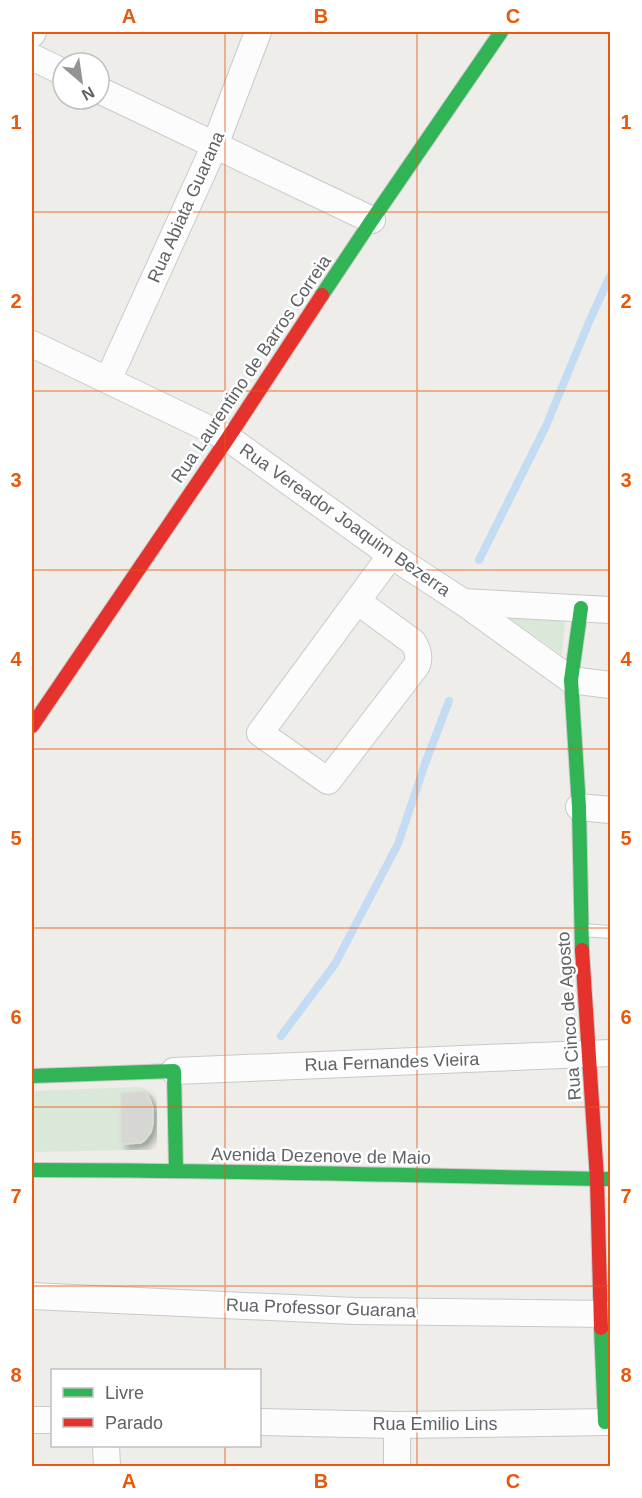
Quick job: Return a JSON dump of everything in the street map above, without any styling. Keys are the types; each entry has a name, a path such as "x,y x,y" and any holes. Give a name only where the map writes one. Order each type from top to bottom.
{"street":[{"name":"Rua Abiata Guarana","path":"108,380 214,145 258,32"},
{"name":"Rua Laurentino de Barros Correia","path":"32,726 501,32"},
{"path":"32,57 51,66"},
{"path":"111,96 372,220"},
{"name":"Rua Vereador Joaquim Bezerra","path":"32,344 228,438 571,680"},
{"path":"357,601 413,642 417,648 419,660 328,781 260,733 357,601 391,555"},
{"path":"463,602 610,610"},
{"name":"Rua Cinco de Agosto","path":"581,608 571,680 579,807 581,930 600,1054 608,1422"},
{"path":"571,680 610,685"},
{"path":"579,807 610,810"},
{"name":"Rua Fernandes Vieira","path":"174,1071 600,1054"},
{"path":"32,1076 174,1071 176,1170"},
{"name":"Avenida Dezenove de Maio","path":"32,1170 176,1170 604,1179"},
{"name":"Rua Professor Guarana","path":"32,1296 354,1311 605,1314"},
{"path":"32,1420 51,1420"},
{"name":"Rua Emilio Lins","path":"261,1422 397,1425 608,1422"},
{"path":"397,1425 397,1467"},
{"path":"106,1447 106,1467"}],"lane":[{"path":"581,930 610,932"}],"green space":[{"path":"507,616 565,621 562,655"},
{"path":"141,1087 148,1091 156,1104 157,1122 148,1144 135,1150 32,1152 32,1091"}],"building":[{"path":"145,1091 153,1108 151,1132 141,1143 121,1144 121,1093"}],"waterway":[{"path":"479,560 546,426 610,276"},
{"path":"281,1036 335,964 398,844 449,701"}],"traffic: fast":[{"path":"322,295 501,32"},
{"path":"581,608 571,680 579,807 582,950"},
{"path":"32,1076 174,1071 176,1170"},
{"path":"32,1170 610,1179"},
{"path":"601,1328 605,1422"}],"traffic: jam":[{"path":"32,726 228,438 322,295"},
{"path":"582,950 597,1179 601,1328"}]}
